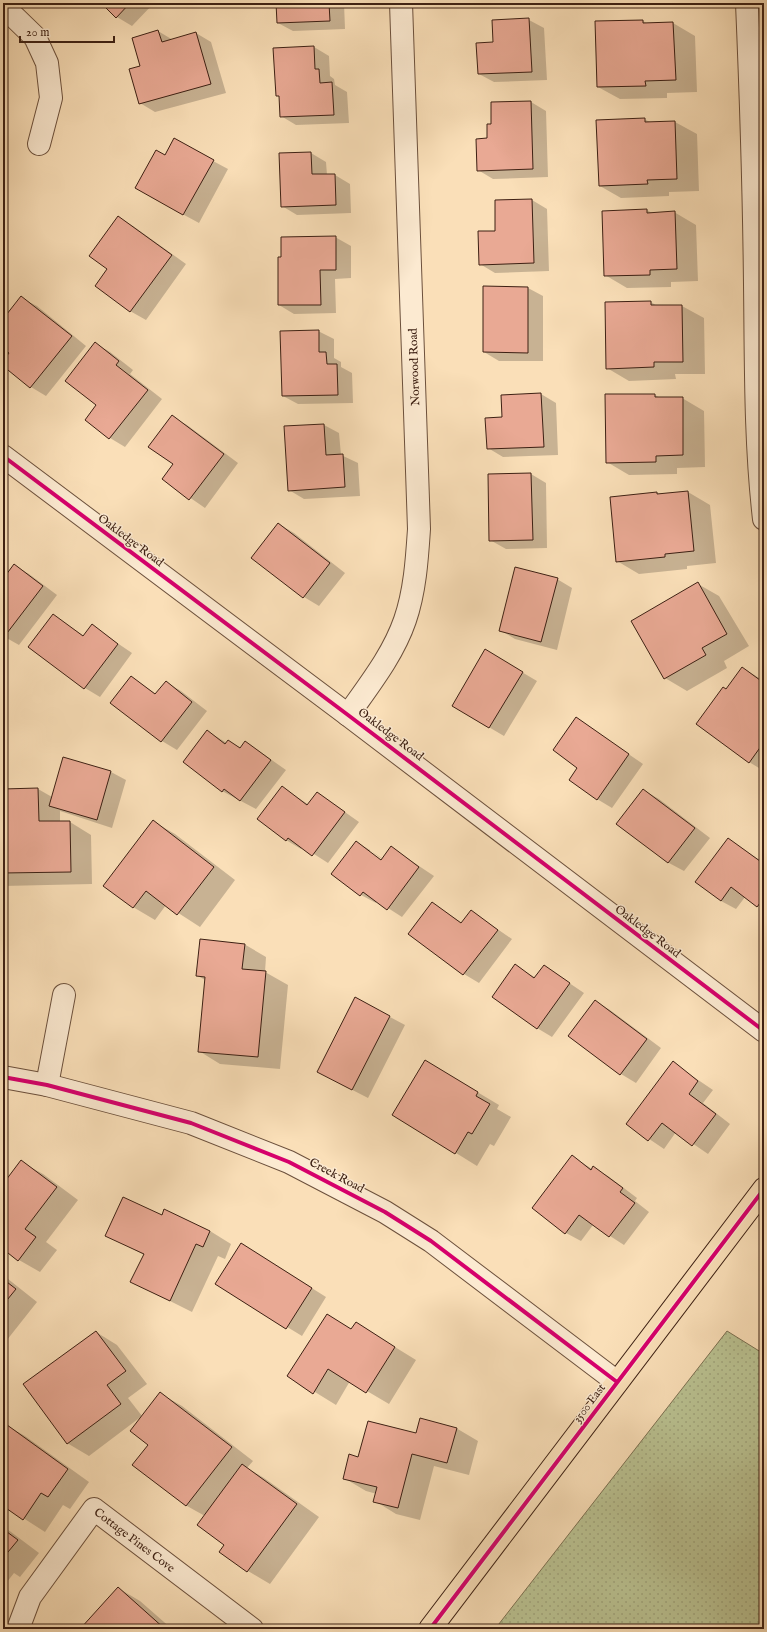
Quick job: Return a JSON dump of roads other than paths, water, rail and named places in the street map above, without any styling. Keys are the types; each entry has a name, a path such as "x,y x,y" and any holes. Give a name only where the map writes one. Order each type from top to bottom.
{"main road":[{"name":"3500 East","path":"430,1629 764,1189"}],"street":[{"name":"Norwood Road","path":"348,714 382,666 405,620 417,568 419,529 401,3"},
{"path":"747,3 760,369 760,488 764,519"},
{"path":"3,6 35,37 47,63 51,98 39,144"},
{"name":"Oakledge Road","path":"3,456 348,714 764,1031"},
{"path":"47,1085 64,994"},
{"name":"Creek Road","path":"3,1077 47,1085 191,1123 289,1162 385,1212 431,1241 617,1382"},
{"name":"Cottage Pines Cove","path":"18,1629 30,1597 94,1509 252,1629"}]}
